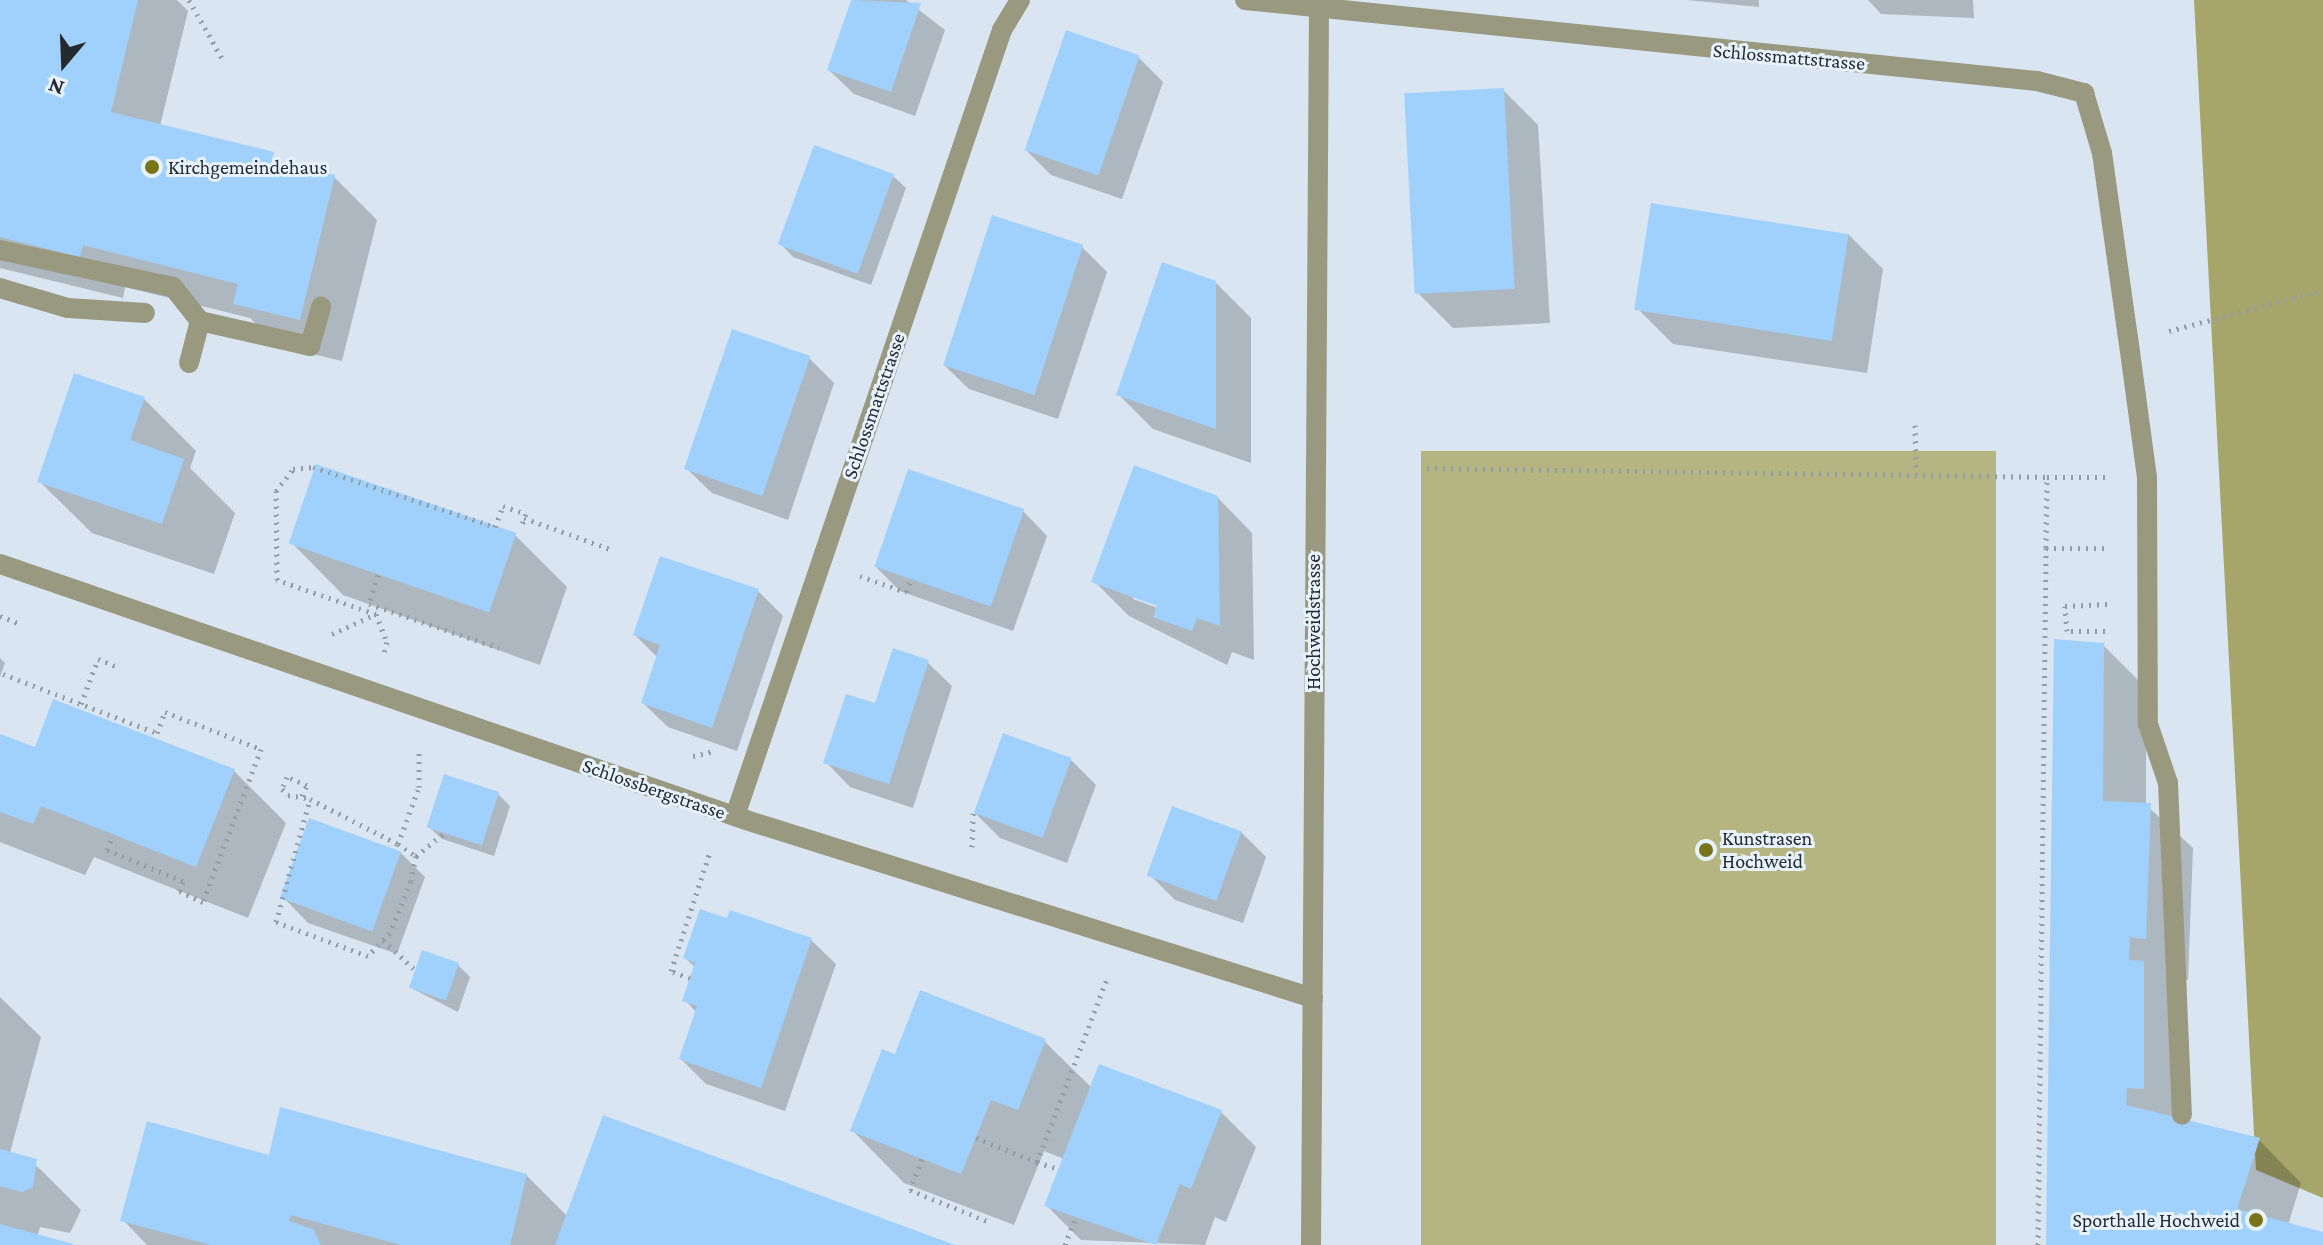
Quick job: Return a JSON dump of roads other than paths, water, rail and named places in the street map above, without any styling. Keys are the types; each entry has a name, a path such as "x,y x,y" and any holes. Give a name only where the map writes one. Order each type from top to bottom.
{"street":[{"name":"Schlossmattstrasse","path":"735,816 1002,30 1020,0"},
{"name":"Schlossmattstrasse","path":"1245,0 2037,81 2084,93 2102,153 2147,478 2148,724 2168,783 2182,1115"},
{"name":"Hochweidstrasse","path":"1311,1245 1318,6"},
{"path":"0,250 173,287 200,321 310,346 321,307"},
{"path":"0,288 68,308 145,313"},
{"path":"189,363 200,321"},
{"name":"Schlossbergstrasse","path":"0,564 735,816 1313,998"}],"place":[{"name":"Kirchgemeindehaus","path":"152,167"},
{"name":"Kunstrasen Hochweid","path":"1706,850"},
{"name":"Sporthalle Hochweid","path":"2256,1220"}]}
